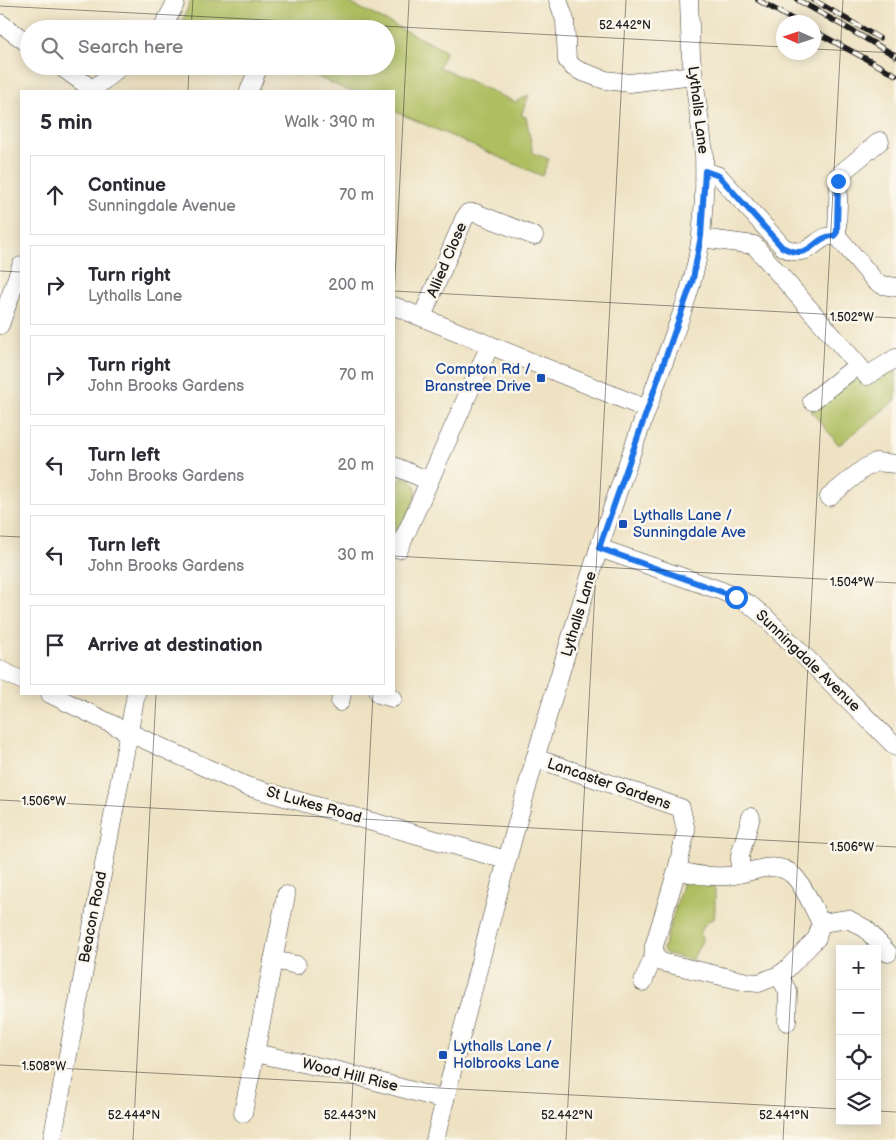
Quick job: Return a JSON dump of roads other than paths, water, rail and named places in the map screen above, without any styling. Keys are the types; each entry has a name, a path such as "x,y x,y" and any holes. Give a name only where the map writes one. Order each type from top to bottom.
{"street":[{"path":"166,20 176,0"},
{"path":"558,0 565,20 567,60 580,71 605,80 630,83 693,75"},
{"name":"Lythalls Lane","path":"435,1140 506,860 534,758 599,548 688,294 696,266 704,212 705,171 689,40 689,2"},
{"path":"0,23 20,37"},
{"path":"72,75 92,90 110,75"},
{"path":"250,90 261,75"},
{"path":"834,236 837,232 839,175 880,142"},
{"path":"705,171 719,176 782,247 790,251 806,251 826,237 834,236 843,240 875,281 882,285 896,287"},
{"name":"Allied Close","path":"422,317 468,213 476,213 534,236"},
{"path":"701,238 754,245 867,376 896,358"},
{"path":"0,325 20,269"},
{"path":"395,306 647,409"},
{"path":"395,552 490,345"},
{"path":"812,401 858,365"},
{"path":"830,497 863,469 876,462 896,464"},
{"path":"395,466 429,481"},
{"name":"Sunningdale Avenue","path":"599,548 722,591 749,604 765,617 896,747"},
{"path":"0,670 20,680"},
{"name":"St Lukes Road","path":"52,695 246,786 506,860"},
{"name":"Beacon Road","path":"52,1140 136,695"},
{"name":"Lancaster Gardens","path":"534,758 680,808 686,831 677,870 654,946 654,955 644,982"},
{"path":"740,873 740,855 751,817"},
{"path":"654,955 661,962 759,983 786,970 817,938 821,923 793,876 780,868 764,868 733,876 708,876 677,870"},
{"path":"243,1113 286,895"},
{"path":"821,923 848,919 866,929 888,953"},
{"path":"274,960 297,966"},
{"path":"779,975 788,992 787,1022"},
{"name":"Wood Hill Rise","path":"255,1053 338,1071 445,1100"}],"railway":[{"path":"758,0 785,15"},
{"path":"798,0 896,56"},
{"path":"814,0 879,38"},
{"path":"821,35 896,75"}],"place":[{"name":"Compton Rd / Branstree Drive","path":"541,378"},
{"name":"Lythalls Lane / Sunningdale Ave","path":"623,524"},
{"name":"Lythalls Lane / Holbrooks Lane","path":"443,1055"}]}
